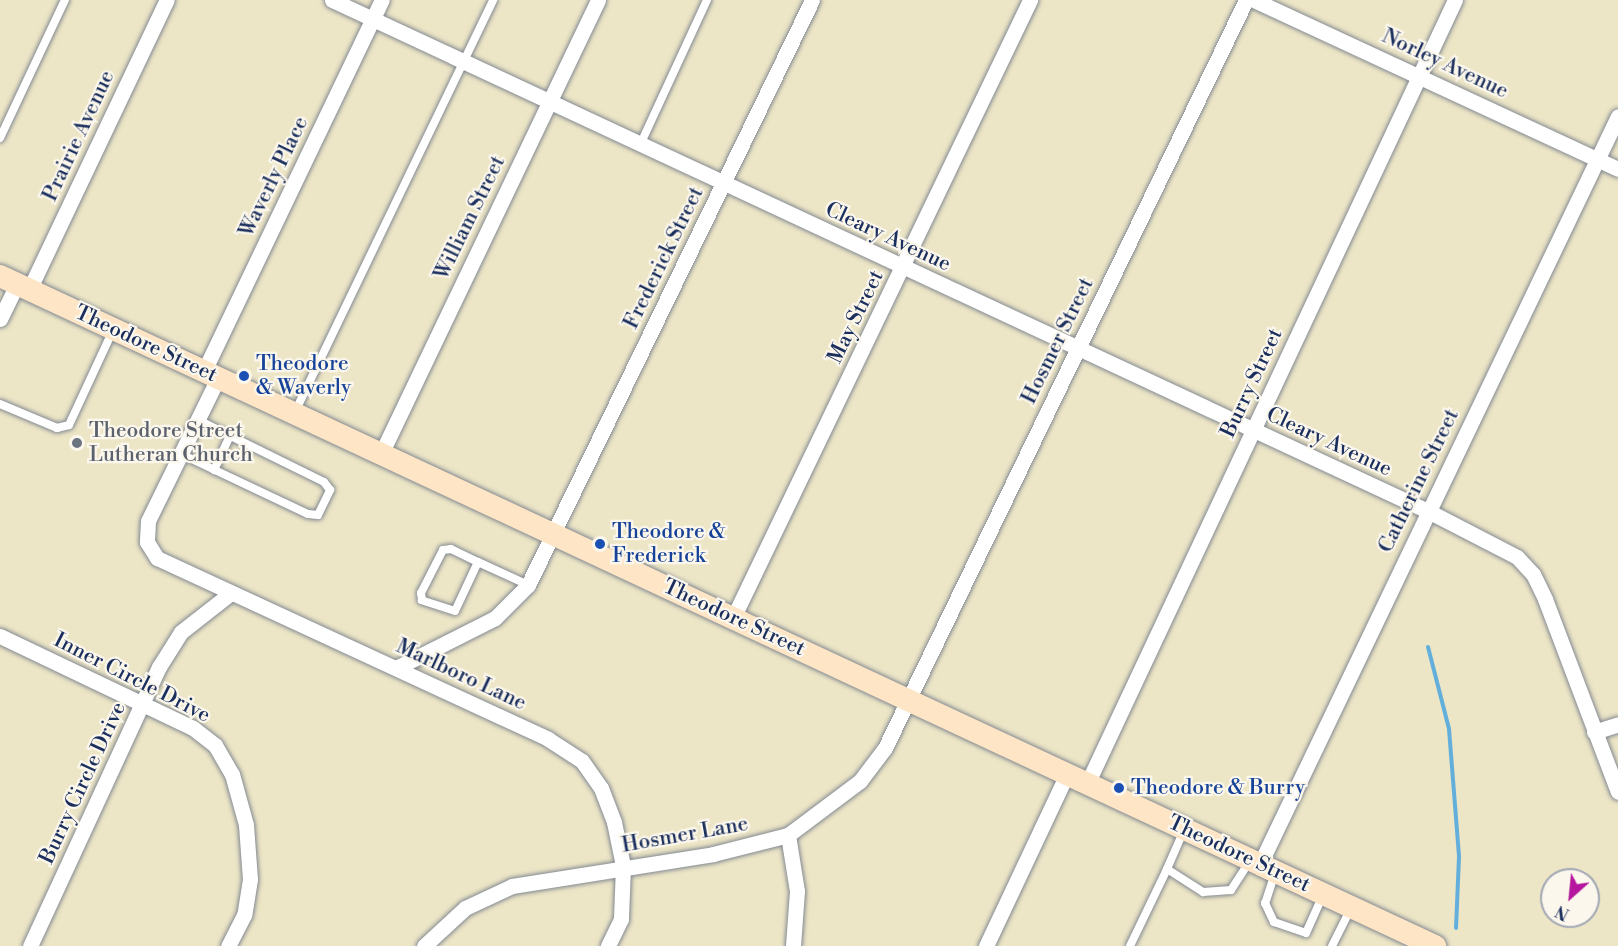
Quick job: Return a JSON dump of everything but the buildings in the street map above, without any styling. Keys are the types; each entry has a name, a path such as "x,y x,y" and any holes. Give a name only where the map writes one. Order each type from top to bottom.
{"main road":[{"name":"Theodore Street","path":"15,283 1435,946"}],"street":[{"name":"Prairie Avenue","path":"0,319 15,283 167,0"},
{"name":"Cleary Avenue","path":"332,0 1428,511 1516,557 1533,574 1618,792"},
{"name":"Waverly Place","path":"147,542 148,521 198,420 211,375 382,0"},
{"name":"William Street","path":"381,454 598,0"},
{"name":"Frederick Street","path":"396,668 495,618 528,585 555,535 812,0"},
{"name":"May Street","path":"733,618 1030,0"},
{"name":"Hosmer Street","path":"909,700 1246,0"},
{"name":"Norley Avenue","path":"1254,0 1618,169"},
{"name":"Burry Street","path":"1077,779 1253,430 1455,0"},
{"name":"Catherine Street","path":"1262,865 1428,511 1618,116"},
{"name":"Marlboro Lane","path":"147,542 157,558 548,739 582,761 601,788 615,822 623,866 621,919 608,946"},
{"name":"Burry Circle Drive","path":"30,946 144,704 159,667 182,632 231,593"},
{"name":"Inner Circle Drive","path":"0,636 193,728 215,745 232,774 246,825 250,879 244,915 228,946"},
{"name":"Hosmer Lane","path":"424,946 454,917 495,892 623,866 741,849 788,835 860,781 885,748 909,700"},
{"path":"1594,732 1618,724"},
{"path":"986,946 1077,779"},
{"path":"788,835 796,891 793,946"}],"lane":[{"path":"0,138 65,0"},
{"path":"294,414 493,0"},
{"path":"640,145 707,0"},
{"path":"0,404 57,428 69,425 113,329"},
{"path":"181,454 308,514 318,515 330,490 324,482 198,420"},
{"path":"214,470 230,436"},
{"path":"478,562 455,611 422,600 422,593 443,550 451,549 528,585"},
{"path":"1130,946 1185,829"},
{"path":"1167,869 1203,892 1214,893 1231,890 1262,865"},
{"path":"1262,865 1265,903 1274,922 1306,933 1323,894"},
{"path":"1332,946 1352,907"}],"waterway":[{"path":"1428,647 1449,729 1459,857 1456,928"}],"place":[{"name":"Theodore & Waverly","path":"244,376"},
{"name":"Theodore Street Lutheran Church","path":"77,443"},
{"name":"Theodore & Frederick","path":"600,544"},
{"name":"Theodore & Burry","path":"1119,788"}]}
